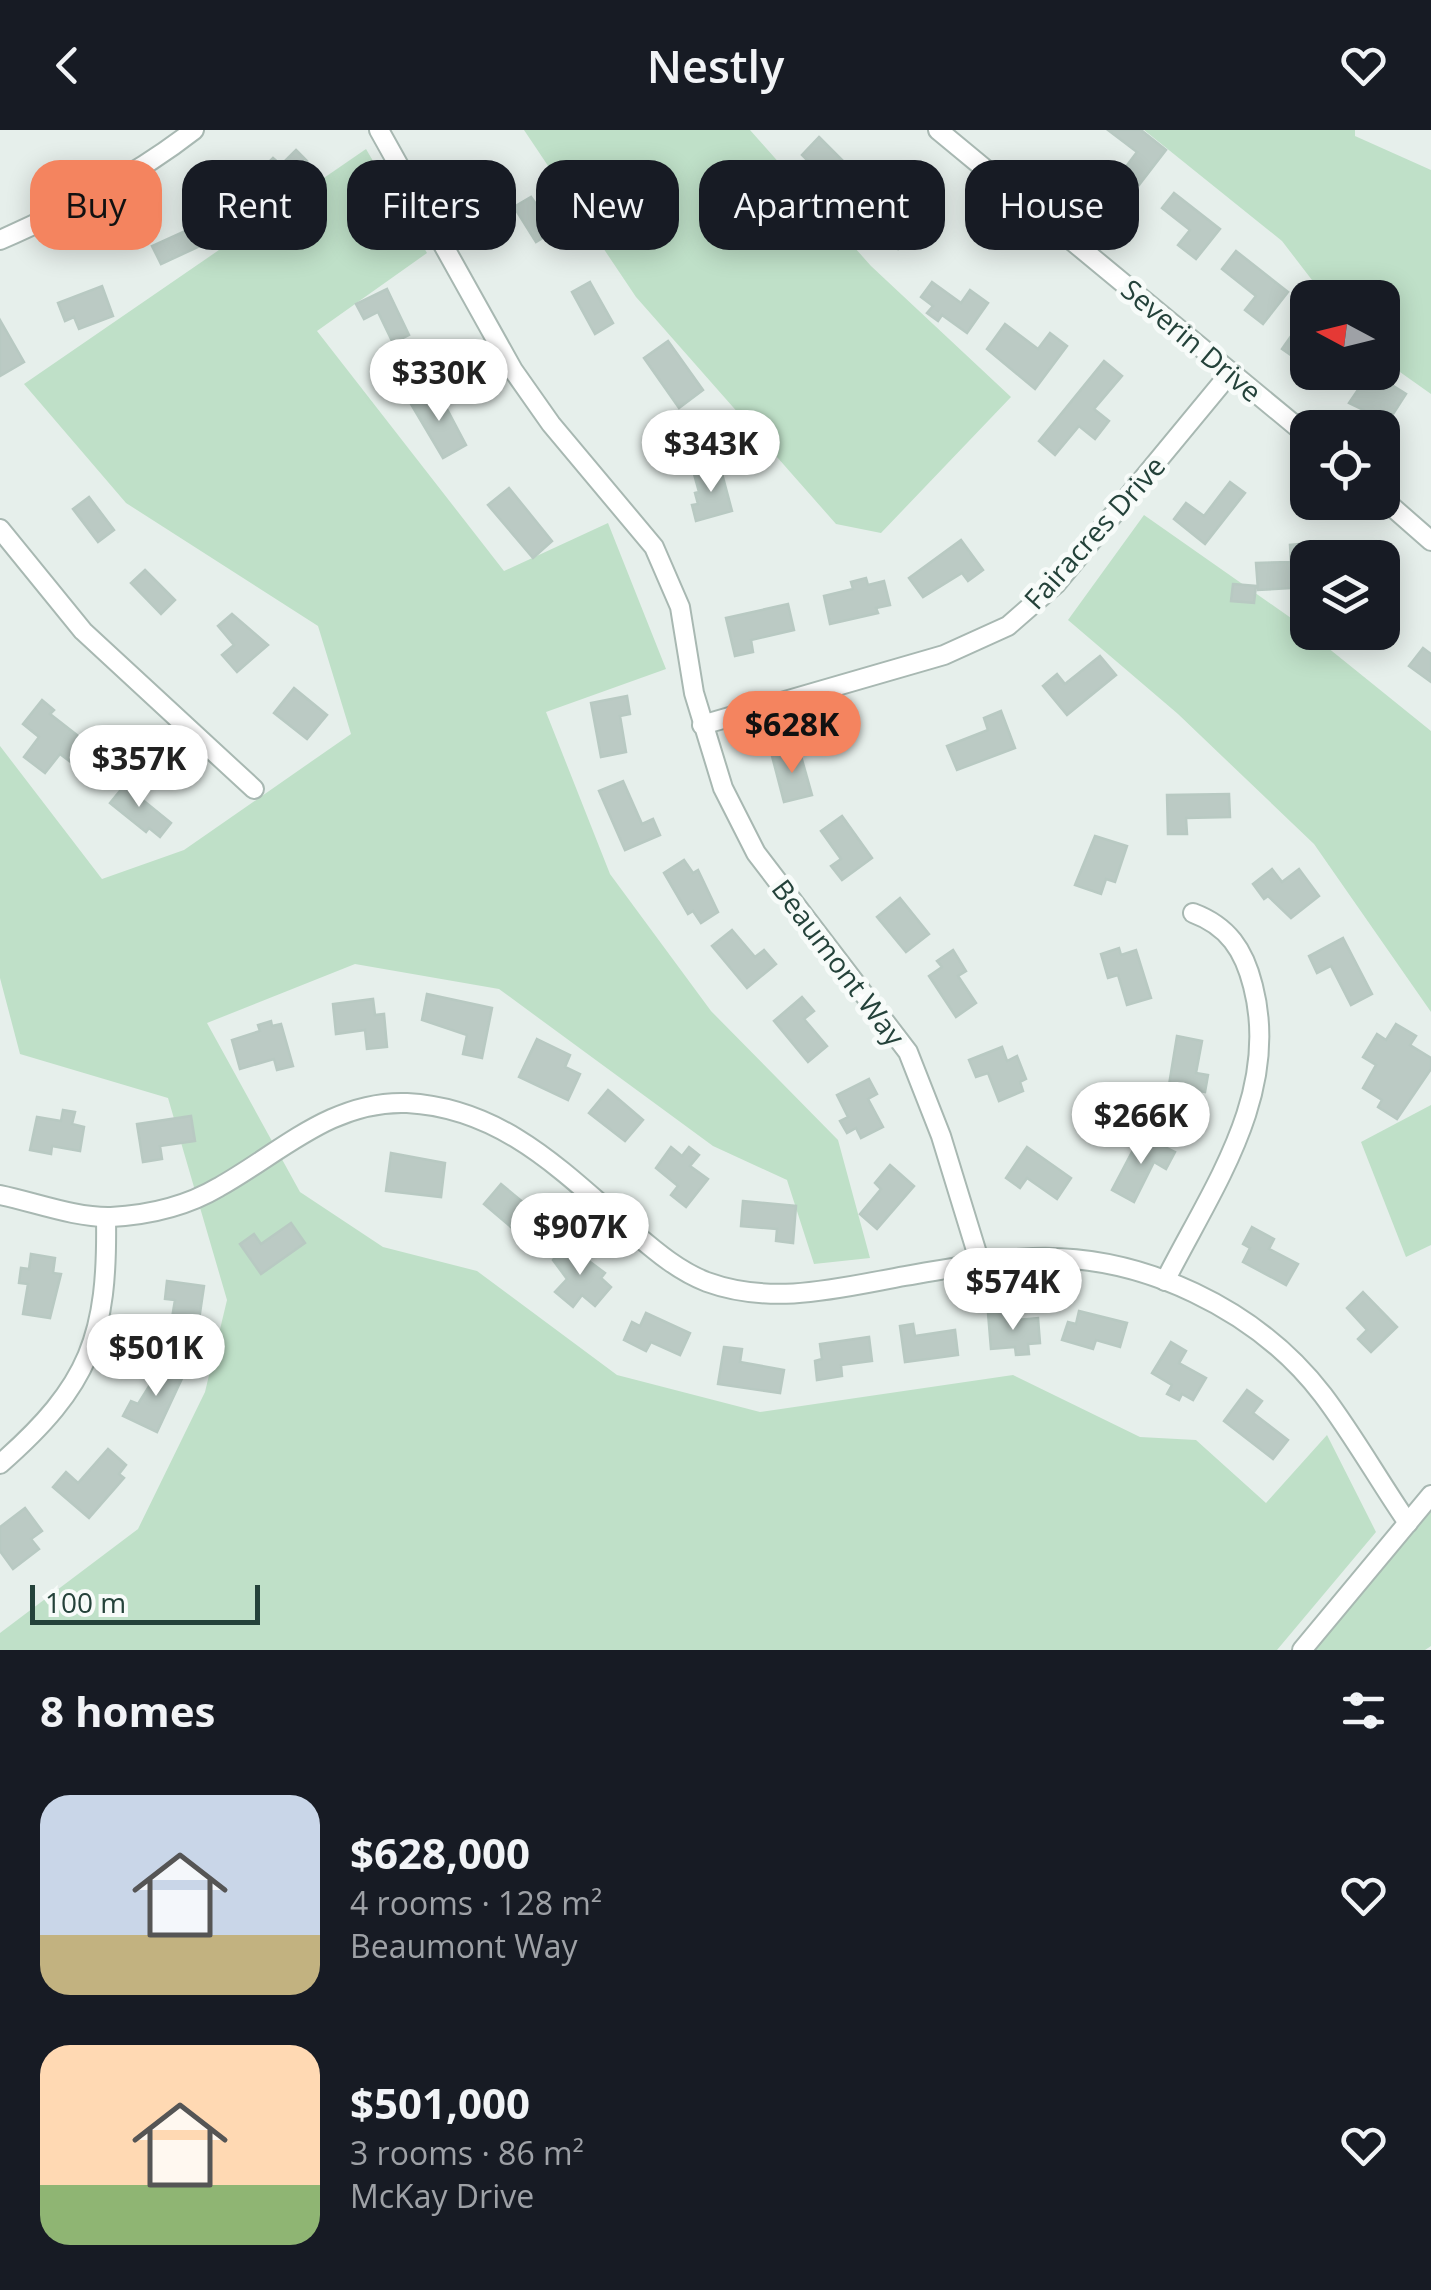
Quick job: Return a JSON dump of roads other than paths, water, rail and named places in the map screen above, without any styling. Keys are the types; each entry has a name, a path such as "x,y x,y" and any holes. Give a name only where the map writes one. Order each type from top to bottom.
{"street":[{"path":"0,240 66,210 194,130"},
{"name":"Beaumont Way","path":"379,130 514,370 551,424 654,547 680,607 702,725 723,788 756,852 908,1052 942,1136 980,1263"},
{"name":"Severin Drive","path":"938,130 1290,421"},
{"name":"Fairacres Drive","path":"702,725 944,655 1008,626 1056,584 1231,372"},
{"path":"1400,514 1431,541"},
{"path":"0,529 83,631 254,789"},
{"path":"1165,1281 1248,1116 1261,1062 1258,1005 1242,952 1215,921 1193,913"},
{"path":"0,1195 106,1218 186,1203 219,1188 314,1126 367,1106 405,1103 472,1114 514,1133 660,1255 687,1273 728,1288 766,1296 808,1294 980,1263 1076,1260 1165,1281 1208,1299 1281,1351 1321,1392 1408,1523"},
{"path":"0,1464 66,1400 90,1356 104,1288 106,1218"},
{"path":"1302,1650 1431,1496"}]}
